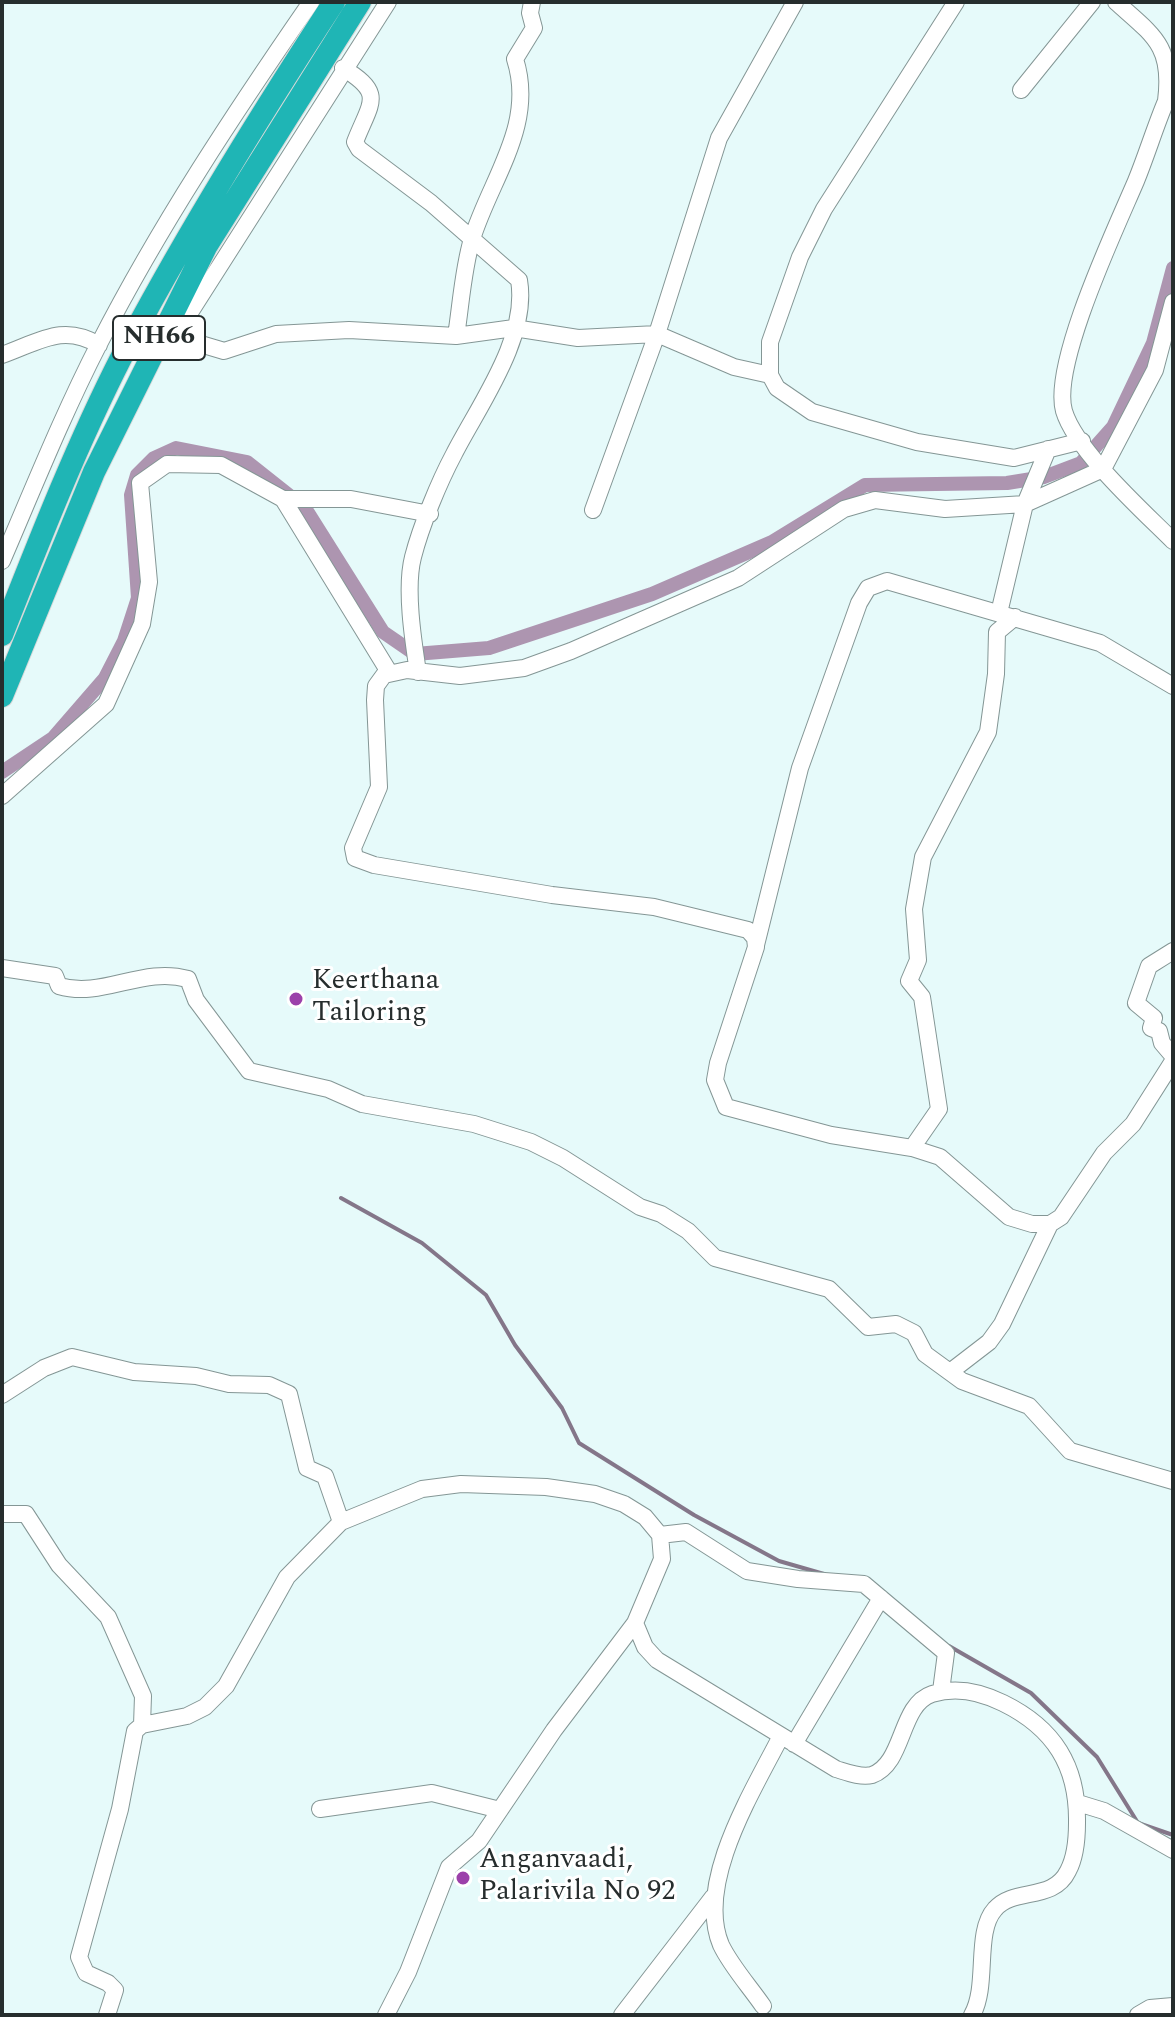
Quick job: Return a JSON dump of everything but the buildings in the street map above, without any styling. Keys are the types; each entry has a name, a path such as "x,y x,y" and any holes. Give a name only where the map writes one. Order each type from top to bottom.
{"highway":[{"name":"NH66","path":"2,696 13,627 67,475 121,359 187,237 334,2"},
{"name":"NH66","path":"13,627 206,247 360,2"}],"street":[{"path":"2,561 99,345 155,244 256,82 311,2"},
{"path":"142,371 177,337 343,68 388,2"},
{"path":"456,336 472,239 515,137 522,80 515,59 534,28 530,13 532,2"},
{"path":"593,510 657,334 719,138 795,2"},
{"path":"956,2 824,209 800,257 770,342 770,375 777,388 812,412 917,442 1014,458 1082,441"},
{"path":"1021,90 1092,2"},
{"path":"1116,2 1163,47 1169,79 1166,101 1067,360 1064,411 1101,467 1173,541"},
{"path":"343,68 368,84 372,93 355,142 359,149 519,280 522,297 497,377 452,457 413,558 412,631 418,671"},
{"path":"756,947 755,938 748,930 690,914 537,893 374,865 355,858 355,840 379,787 376,686 389,672 418,671 460,676 524,668 571,651 738,578 844,509 860,502 890,500 945,509 1025,504 1101,467 1155,370 1173,302"},
{"path":"177,337 224,351 276,334 349,330 456,336 514,328 578,338 657,334 734,367 770,375"},
{"path":"2,355 65,334 82,335 99,345"},
{"path":"912,1148 939,1109 922,997 909,981 918,960 914,909 918,881 923,857 988,732 996,674 997,632 1007,615 1025,504 1048,449"},
{"path":"2,796 106,704 142,624 149,582 140,483 167,464 221,465 283,499 351,499 430,514"},
{"path":"283,499 389,672"},
{"path":"1050,1224 1032,1224 1009,1217 940,1157 912,1148 831,1135 726,1107 715,1080 718,1063 756,947 800,768 859,603 868,588 887,581 1100,643 1173,686"},
{"path":"950,1372 989,1342 1002,1324 1050,1224 1061,1217 1104,1153 1133,1124 1173,1058 1162,1043 1159,1031 1151,1028 1154,1018 1136,1003 1149,966 1173,951"},
{"path":"2,968 55,976 59,986 74,990 95,991 134,978 188,979 196,1000 249,1071 328,1089 362,1104 474,1124 531,1142 563,1158 640,1207 661,1214 688,1231 715,1258 829,1289 868,1327 896,1324 914,1333 925,1354 962,1381 1029,1406 1070,1451 1173,1481"},
{"path":"2,1395 44,1368 72,1357 134,1372 196,1376 229,1384 269,1385 289,1394 307,1468 325,1476 341,1522"},
{"path":"107,2015 115,1990 86,1973 79,1957 120,1809 135,1731 142,1725 187,1716 216,1696 244,1657 287,1577 341,1522 422,1489 461,1484 546,1487 595,1494 624,1504 645,1517 660,1535 662,1559 635,1623 479,1841 449,1867 408,1972 386,2015"},
{"path":"2,1514 26,1514 59,1565 108,1617 143,1696 142,1725"},
{"path":"660,1535 686,1532 747,1571 864,1584 946,1653 941,1691"},
{"path":"763,2006 722,1946 714,1922 713,1897 718,1873 734,1836 787,1740 881,1598"},
{"path":"635,1623 645,1647 657,1660 836,1769 872,1775 887,1762 917,1704 928,1695 941,1691 964,1690 987,1695 1027,1715 1057,1744 1075,1784 1078,1803 1077,1836 1068,1872 1051,1889 1017,1897 994,1910 987,1927 979,2002 972,2015"},
{"path":"320,1809 432,1793 500,1810"},
{"path":"1078,1803 1104,1811 1173,1850"},
{"path":"622,2015 713,1897"},
{"path":"1138,2015 1150,2008 1173,2006"}],"waterway":[{"path":"2,772 53,738 105,678 124,641 138,598 131,495 137,475 154,458 176,448 247,462 305,508 383,632 415,654 489,648 652,594 772,542 865,485 1007,483 1044,477 1081,463 1113,427 1153,343 1173,268"},
{"path":"341,1198 422,1243 486,1295 515,1345 562,1408 579,1443 694,1515 779,1561 824,1574"},
{"path":"949,1646 1031,1693 1097,1757 1138,1823 1173,1835"}],"place":[{"name":"Keerthana Tailoring","path":"296,999"},
{"name":"Anganvaadi, Palarivila No 92","path":"463,1878"}]}
